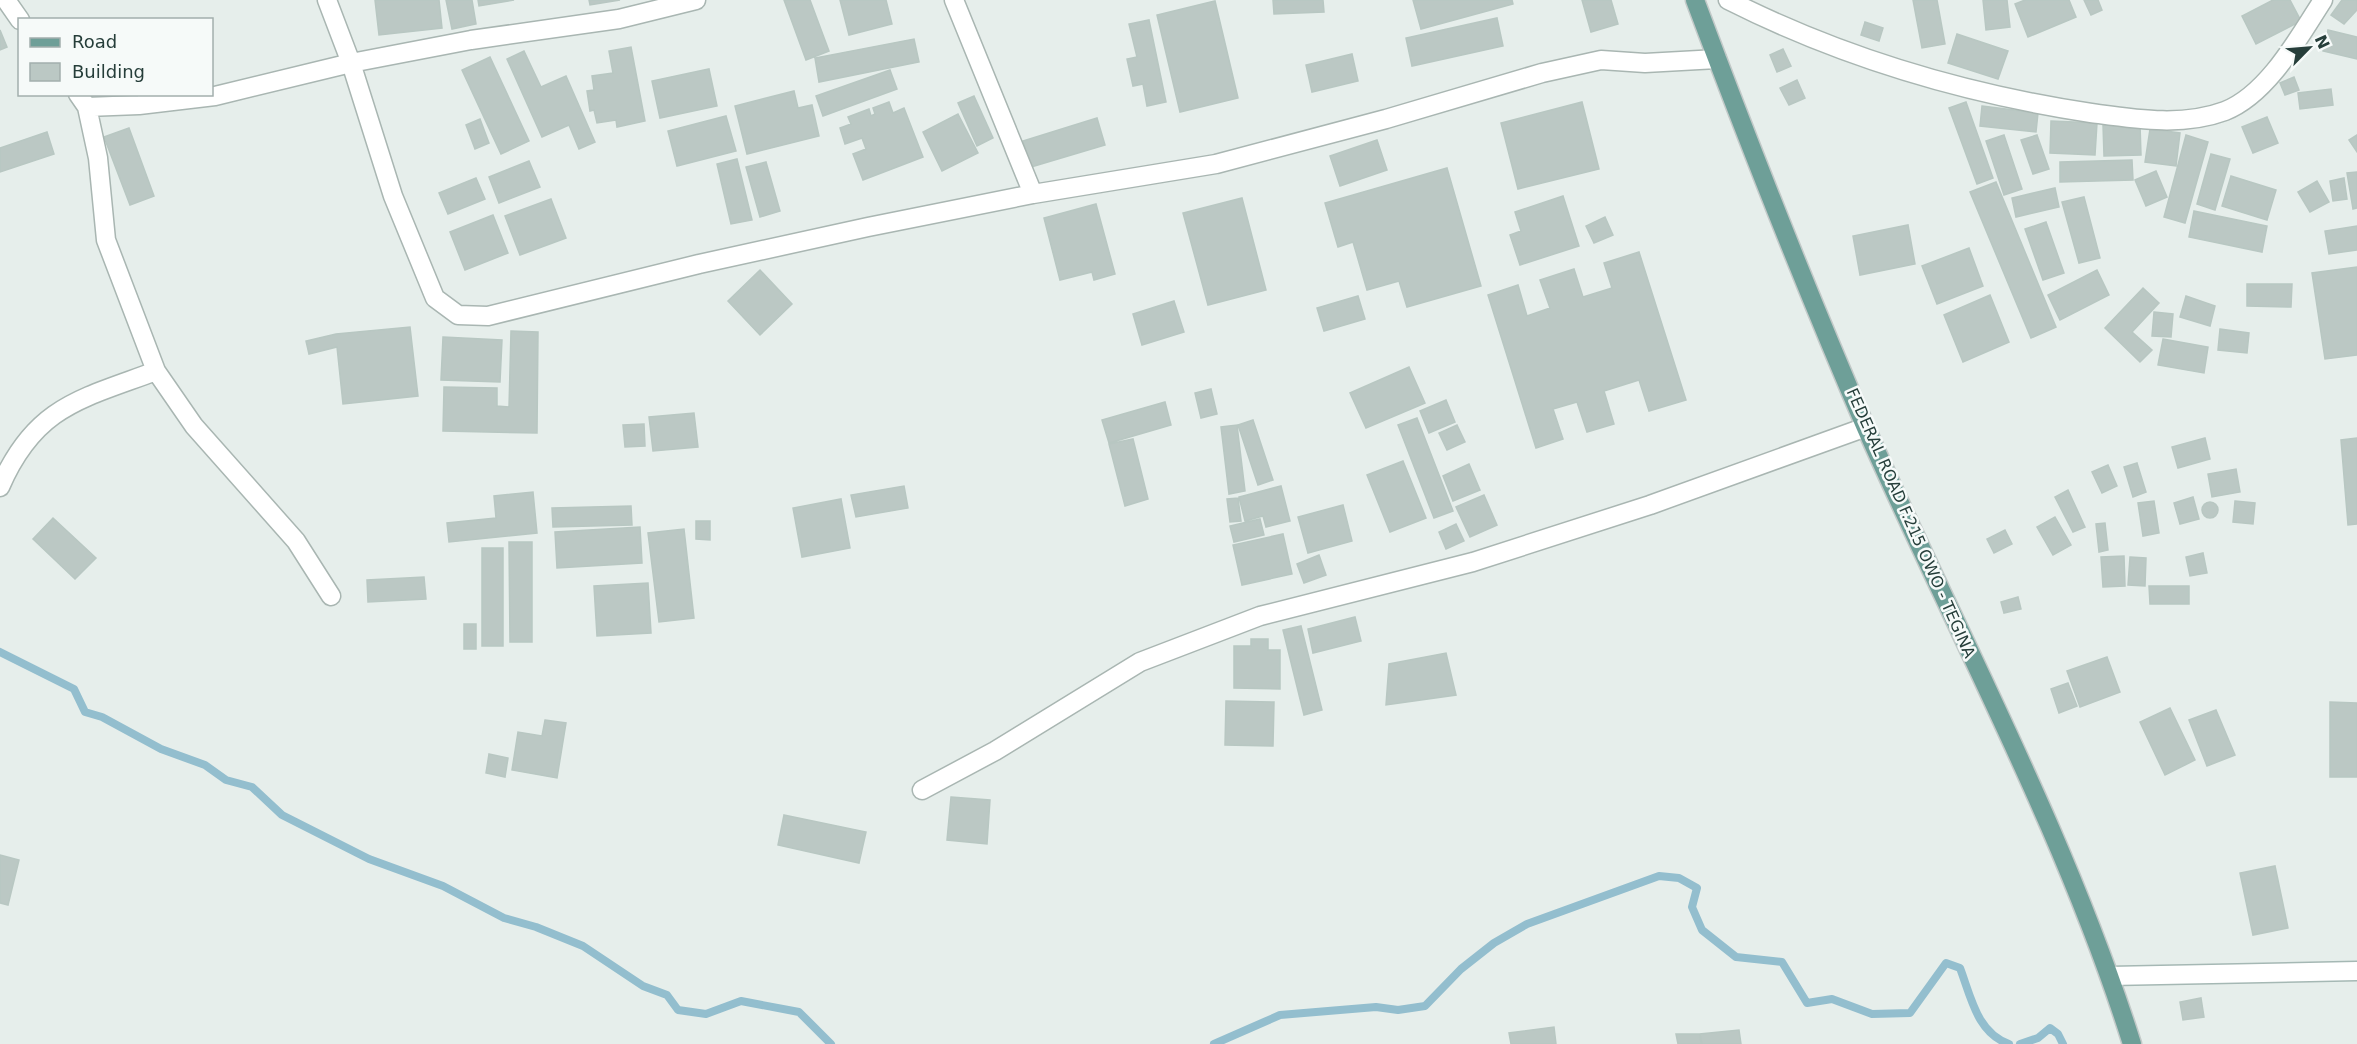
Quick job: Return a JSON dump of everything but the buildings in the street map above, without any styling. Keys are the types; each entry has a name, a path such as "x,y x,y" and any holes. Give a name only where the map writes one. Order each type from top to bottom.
{"main road":[{"name":"FEDERAL ROAD F.215 OWO - TEGINA","path":"1695,0 1866,428 2021,765 2110,976 2132,1044"}],"street":[{"path":"6,0 19,18"},
{"path":"327,0 351,63 393,196 435,298 458,315 488,316 711,262 1033,194 1216,164 1386,119 1542,73 1601,60 1645,63 1717,58"},
{"path":"331,596 296,541 194,426 156,371 106,240 98,158 83,101 139,105 215,96 351,63 471,40 620,19 696,0"},
{"path":"954,0 966,24 1033,194"},
{"path":"1728,0 1852,53 1990,94 2041,105 2123,117 2178,121 2226,110 2265,85 2323,0"},
{"path":"0,487 7,470 37,427 72,402 156,371"},
{"path":"922,790 995,751 1140,662 1260,616 1473,562 1617,516 1866,428"},
{"path":"2110,976 2357,970"}],"waterway":[{"path":"0,652 74,689 85,712 102,717 161,749 205,765 226,780 252,787 282,815 369,859 443,886 504,918 536,927 583,946 643,986 667,995 678,1010 706,1014 741,1001 799,1012 831,1044"},
{"path":"1214,1044 1280,1015 1376,1007 1398,1010 1425,1006 1461,969 1494,943 1527,924 1659,876 1679,878 1697,888 1692,907 1702,930 1736,957 1782,962 1807,1003 1832,999 1872,1014 1910,1013 1946,963 1960,968 1982,1023 1989,1032 2009,1044"},
{"path":"2020,1044 2038,1038 2050,1028 2058,1034 2063,1044"}]}
